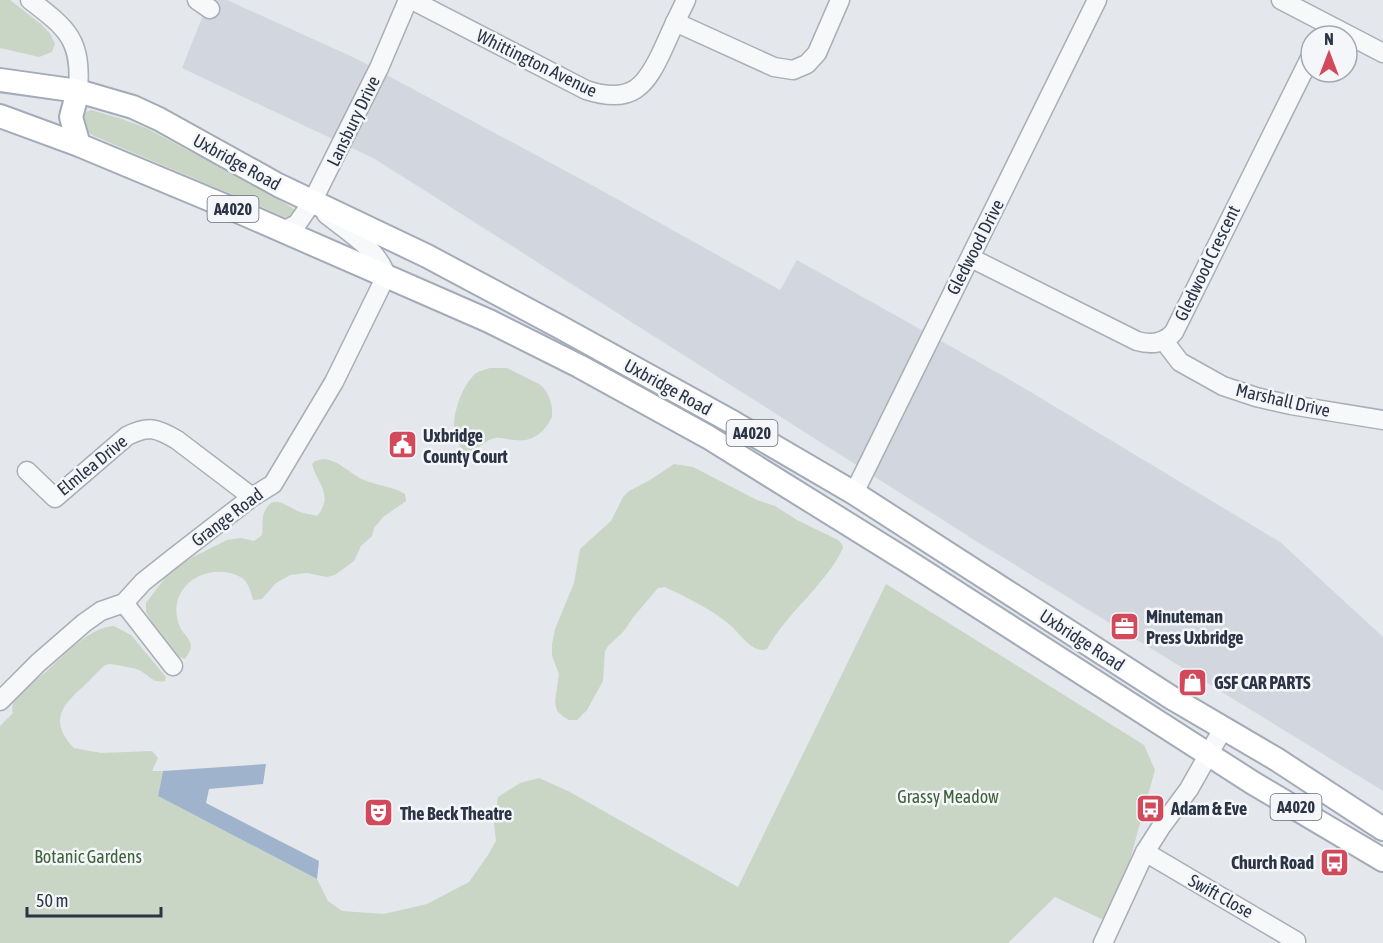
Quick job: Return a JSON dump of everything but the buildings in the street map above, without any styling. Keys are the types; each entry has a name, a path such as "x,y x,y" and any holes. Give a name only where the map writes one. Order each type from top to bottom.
{"main road":[{"name":"Uxbridge Road","path":"0,80 78,91 111,99 159,119 312,202 417,251 493,291 734,423 854,493 1172,698 1276,759 1383,829"},
{"path":"78,91 71,117 79,145"},
{"name":"Uxbridge Road","path":"0,116 79,145 283,231 489,321 579,366 708,437 909,562 1209,755 1383,860"},
{"path":"838,519 854,493"}],"street":[{"path":"30,0 61,24 71,36 80,70 78,91"},
{"name":"Whittington Avenue","path":"410,0 551,73 601,95 626,93 642,86 659,58 686,0"},
{"name":"Lansbury Drive","path":"283,231 297,224 312,202 410,0"},
{"path":"675,22 774,67 793,70 807,64 817,53 840,0"},
{"name":"Gledwood Drive","path":"854,493 1097,0"},
{"path":"1281,0 1315,24"},
{"path":"1359,44 1383,53"},
{"name":"Gledwood Crescent","path":"971,258 1137,341 1144,344 1164,341 1174,332 1299,80"},
{"path":"312,202 365,246 378,259 387,276"},
{"name":"Grange Road","path":"2,696 84,623 101,611 124,603 143,582 252,497 273,484 334,382 387,276"},
{"name":"Marshall Drive","path":"1164,341 1180,362 1189,368 1223,386 1256,398 1383,420"},
{"name":"Elmlea Drive","path":"27,471 54,498 127,436 136,431 151,428 177,440 252,497"},
{"path":"124,603 173,666"},
{"path":"1103,943 1146,852 1189,789 1224,728"},
{"name":"Swift Close","path":"1146,852 1296,940"}],"shaded area":[{"path":"209,0 227,0 357,59 599,189 780,290 797,260 1014,382 1280,542 1383,637 1383,791 968,536 375,159 182,68"}],"green space":[{"path":"0,0 10,0 42,25 55,44 52,52 39,57 0,48"},
{"path":"91,110 146,128 254,185 298,213 288,218 285,217 94,136 84,130 81,120 86,112"},
{"path":"490,368 507,368 539,384 550,399 552,417 542,432 532,438 512,440 495,438 466,452 459,445 455,436 455,414 458,403 467,383 473,376"},
{"path":"323,459 334,462 364,480 400,491 405,494 406,501 383,517 374,528 372,536 361,546 354,561 335,575 327,577 307,573 290,575 276,583 262,599 253,600 246,582 231,573 213,572 192,580 179,597 176,612 180,627 191,644 191,649 185,659 177,656 164,642 150,619 146,612 146,603 167,575 183,562 227,540 241,538 254,541 262,535 263,516 270,504 283,503 300,512 317,516 324,502 324,495 312,464"},
{"path":"674,464 693,467 757,500 775,506 797,520 838,540 843,548 826,575 785,623 767,649 757,649 752,646 730,625 699,604 665,587 658,588 605,651 603,681 587,710 577,720 569,720 557,711 555,702 559,674 552,656 552,644 555,629 574,583 580,549 611,521 623,497 629,491"},
{"path":"886,584 1144,745 1155,770 1112,924 1055,897 1008,943 0,943 0,726 13,713 14,700 18,694 77,643 96,631 114,626 131,635 166,677 165,681 161,682 137,669 105,665 70,699 61,714 62,730 74,748 101,753 152,751 158,758 152,771 163,771 158,796 317,879 328,901 342,911 384,914 427,904 469,882 496,841 494,823 498,797 520,783 539,778 570,792 738,887"}],"water":[{"path":"266,764 263,784 209,789 206,803 319,861 317,879 158,796 163,771"}],"place":[{"name":"Uxbridge County Court","path":"402,445"},
{"name":"Minuteman Press Uxbridge","path":"1125,626"},
{"name":"GSF CAR PARTS","path":"1193,682"},
{"name":"Adam & Eve","path":"1150,808"},
{"name":"The Beck Theatre","path":"379,813"},
{"name":"Church Road","path":"1335,862"}],"park label":[{"name":"Grassy Meadow","path":"948,796"},
{"name":"Botanic Gardens","path":"88,856"}]}
